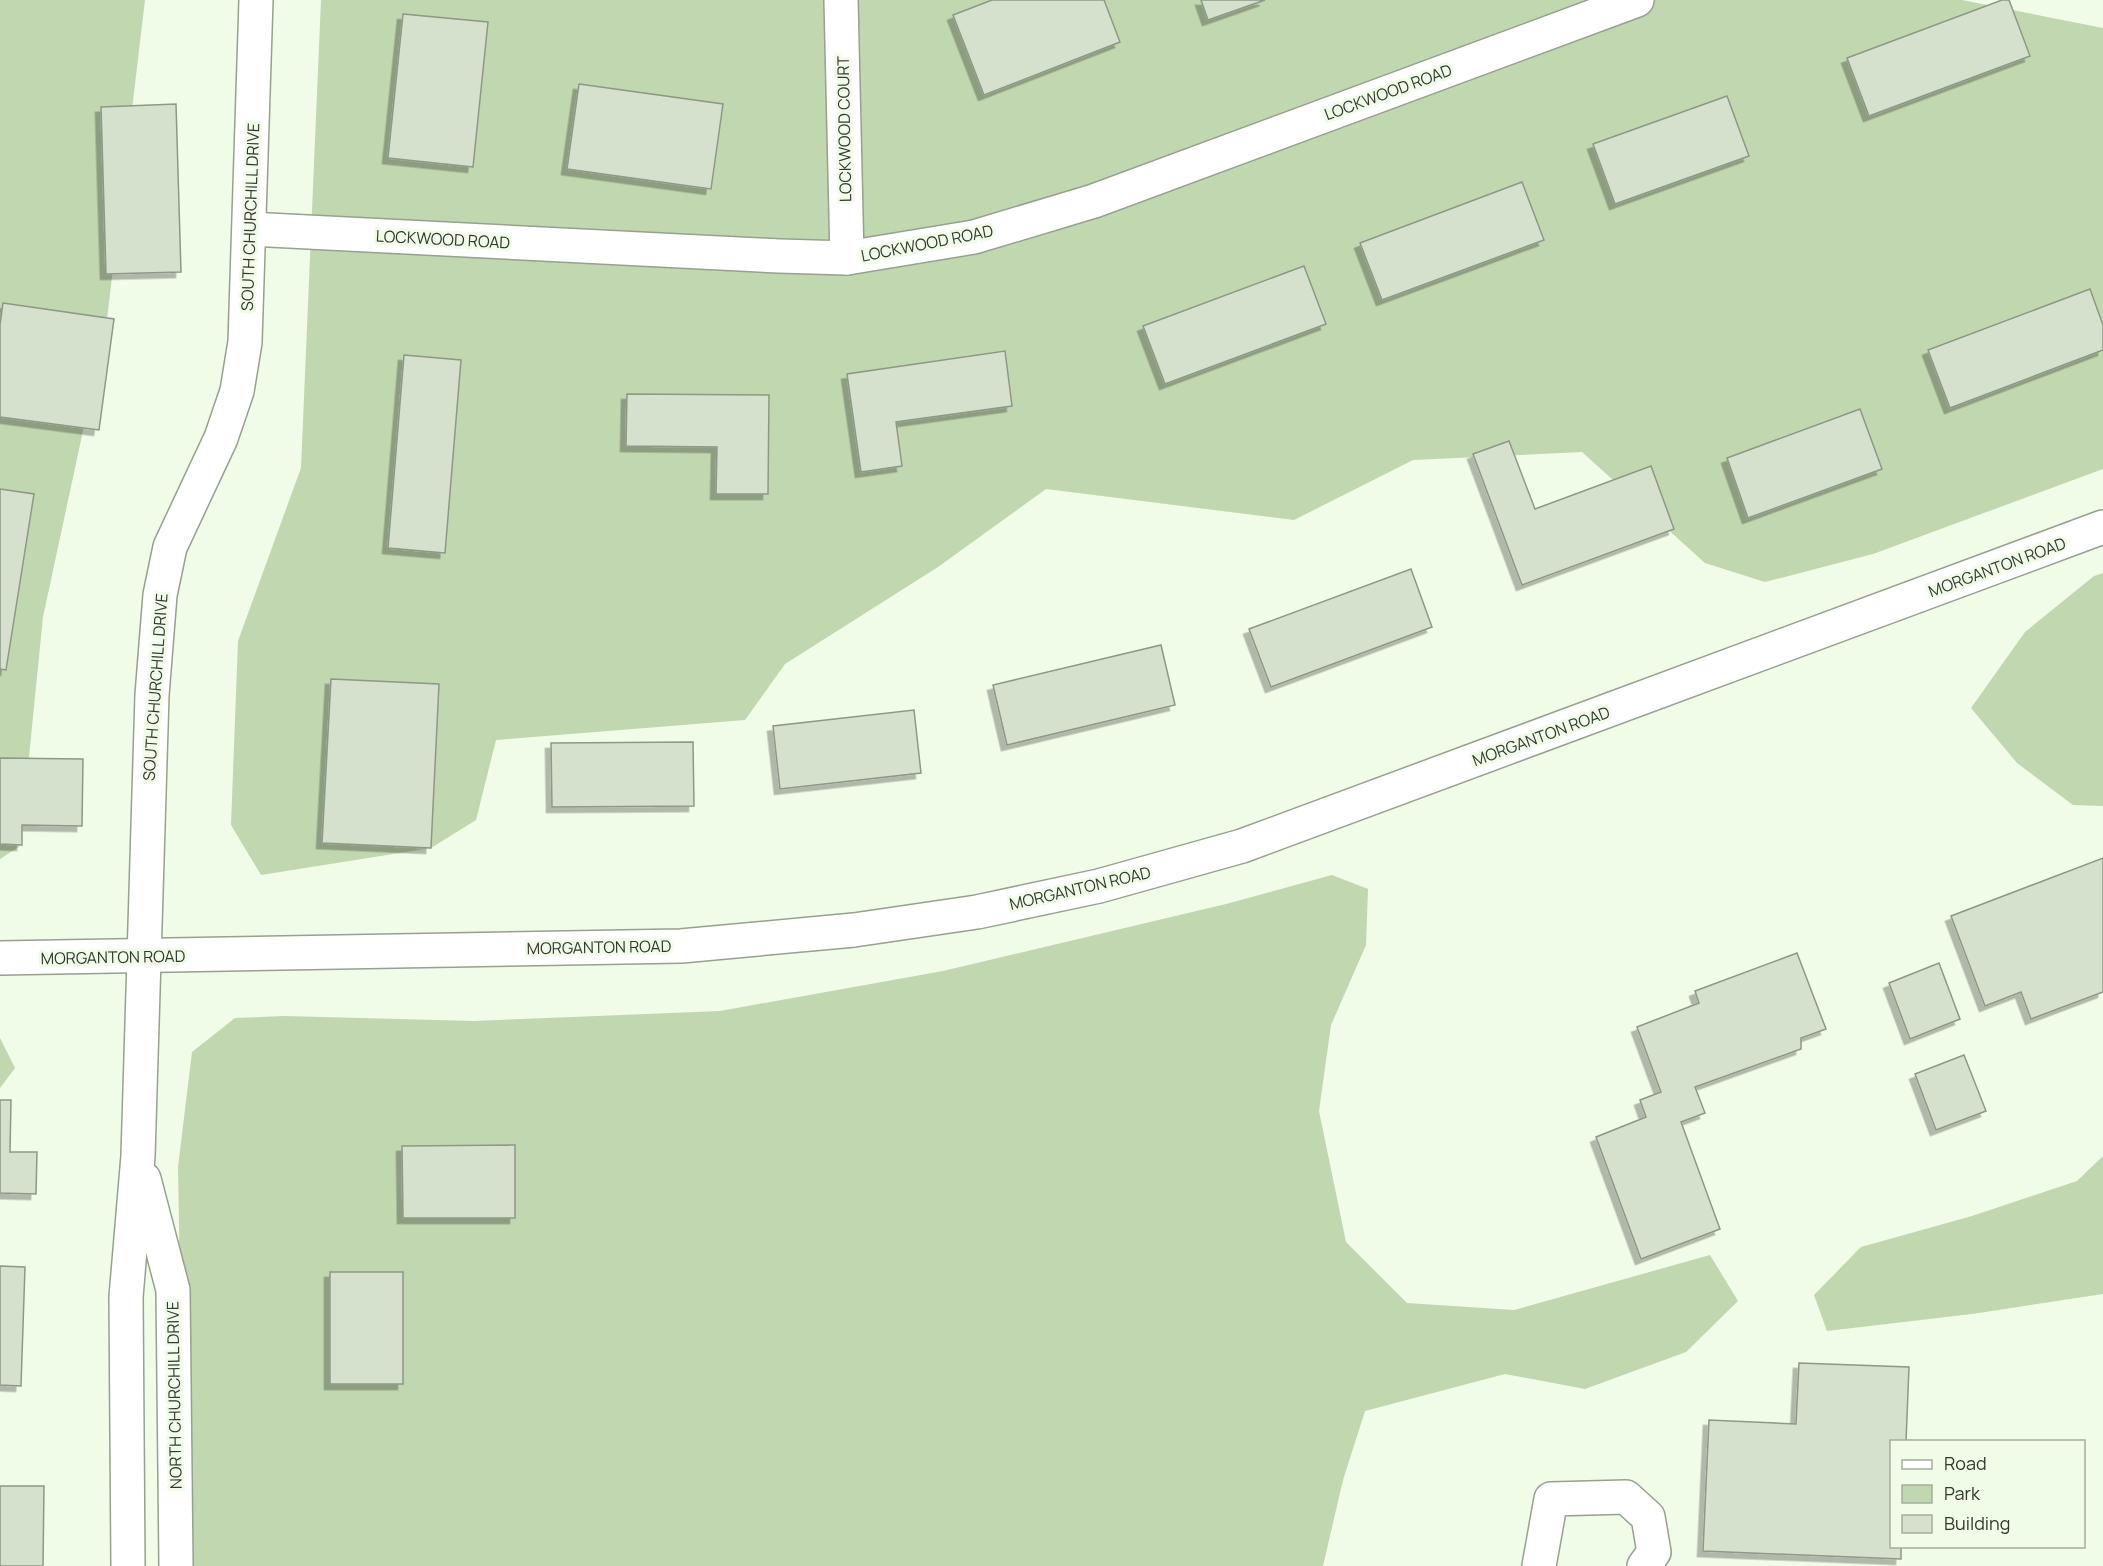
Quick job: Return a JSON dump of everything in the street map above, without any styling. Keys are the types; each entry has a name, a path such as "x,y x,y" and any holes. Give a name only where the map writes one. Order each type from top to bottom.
{"street":[{"name":"SOUTH CHURCHILL DRIVE","path":"142,957 152,695 160,595 171,547 221,438 237,391 245,342 256,0"},
{"name":"LOCKWOOD COURT","path":"841,0 847,258"},
{"name":"LOCKWOOD ROAD","path":"250,229 847,258 974,237 1094,201 1637,0"},
{"name":"MORGANTON ROAD","path":"0,958 681,946 854,930 977,912 1099,886 1242,846 2103,527"},
{"name":"NORTH CHURCHILL DRIVE","path":"128,1566 126,1297 138,1156 142,957"},
{"name":"NORTH CHURCHILL DRIVE","path":"138,1156 173,1290 176,1566"},
{"path":"1539,1566 1551,1499 1592,1496 1626,1497 1648,1517 1654,1552 1644,1566"}],"green space":[{"path":"0,0 145,0 107,319 43,617 20,846 0,859"},
{"path":"321,0 1962,0 2103,28 2103,469 1873,554 1765,582 1705,563 1582,452 1413,460 1294,520 1046,489 938,567 785,664 745,720 496,740 476,820 431,848 261,875 231,825 238,641 301,468"},
{"path":"2103,573 2103,806 2073,805 2017,763 1971,708 2025,632 2094,576"},
{"path":"1332,875 1368,889 1366,945 1331,1025 1319,1111 1346,1242 1407,1303 1514,1310 1710,1255 1738,1301 1686,1352 1585,1389 1505,1374 1365,1411 1343,1480 1323,1566 185,1566 178,1167 192,1052 235,1018 284,1016 474,1021 720,1011 943,971 1226,904"},
{"path":"0,1038 15,1068 0,1088"},
{"path":"2103,1156 2103,1294 1972,1314 1827,1331 1814,1295 1861,1247 1972,1216 2077,1181"}],"building":[{"path":"992,0 1104,0 1120,42 984,95 953,15"},
{"path":"1201,0 1265,0 1208,20"},
{"path":"2002,0 2009,0 2030,56 1869,116 1847,58"},
{"path":"403,14 488,22 473,167 388,158"},
{"path":"579,84 723,104 711,189 567,169"},
{"path":"1727,96 1749,156 1615,204 1593,144"},
{"path":"176,104 181,272 106,274 101,107"},
{"path":"1522,182 1544,240 1382,300 1360,243"},
{"path":"1304,266 1326,324 1165,384 1143,326"},
{"path":"2090,289 2103,325 2103,350 1950,408 1928,350"},
{"path":"3,303 114,319 99,430 0,417 0,325"},
{"path":"1005,351 1012,406 896,422 902,466 861,472 847,374"},
{"path":"404,355 461,360 445,553 388,548"},
{"path":"627,394 769,395 768,494 716,494 717,447 626,446"},
{"path":"1860,409 1882,469 1748,518 1727,458"},
{"path":"1509,441 1535,509 1651,466 1674,529 1522,585 1473,454"},
{"path":"0,489 34,494 6,670 0,669"},
{"path":"1411,569 1432,627 1271,687 1249,629"},
{"path":"1161,645 1175,705 1007,745 993,685"},
{"path":"331,679 439,684 431,848 322,843"},
{"path":"914,710 921,773 780,789 773,726"},
{"path":"693,742 694,806 552,807 551,743"},
{"path":"0,758 83,759 82,826 22,825 22,845 0,844"},
{"path":"2103,858 2103,992 2031,1019 2021,992 1985,1006 1951,916"},
{"path":"1797,953 1826,1029 1801,1038 1801,1049 1695,1087 1705,1113 1681,1122 1720,1229 1641,1259 1596,1137 1646,1117 1640,1100 1661,1092 1637,1027 1699,1003 1695,991"},
{"path":"1939,963 1960,1019 1910,1039 1889,983"},
{"path":"1964,1055 1986,1111 1936,1130 1915,1074"},
{"path":"0,1100 11,1100 10,1152 37,1152 36,1194 0,1193"},
{"path":"515,1145 515,1218 403,1218 402,1146"},
{"path":"0,1266 25,1267 21,1386 0,1385"},
{"path":"330,1272 403,1272 403,1384 330,1384"},
{"path":"1799,1363 1909,1367 1906,1440 1890,1440 1890,1548 1901,1548 1901,1559 1703,1551 1709,1420 1796,1424"},
{"path":"0,1486 44,1486 43,1566 0,1566"}]}
